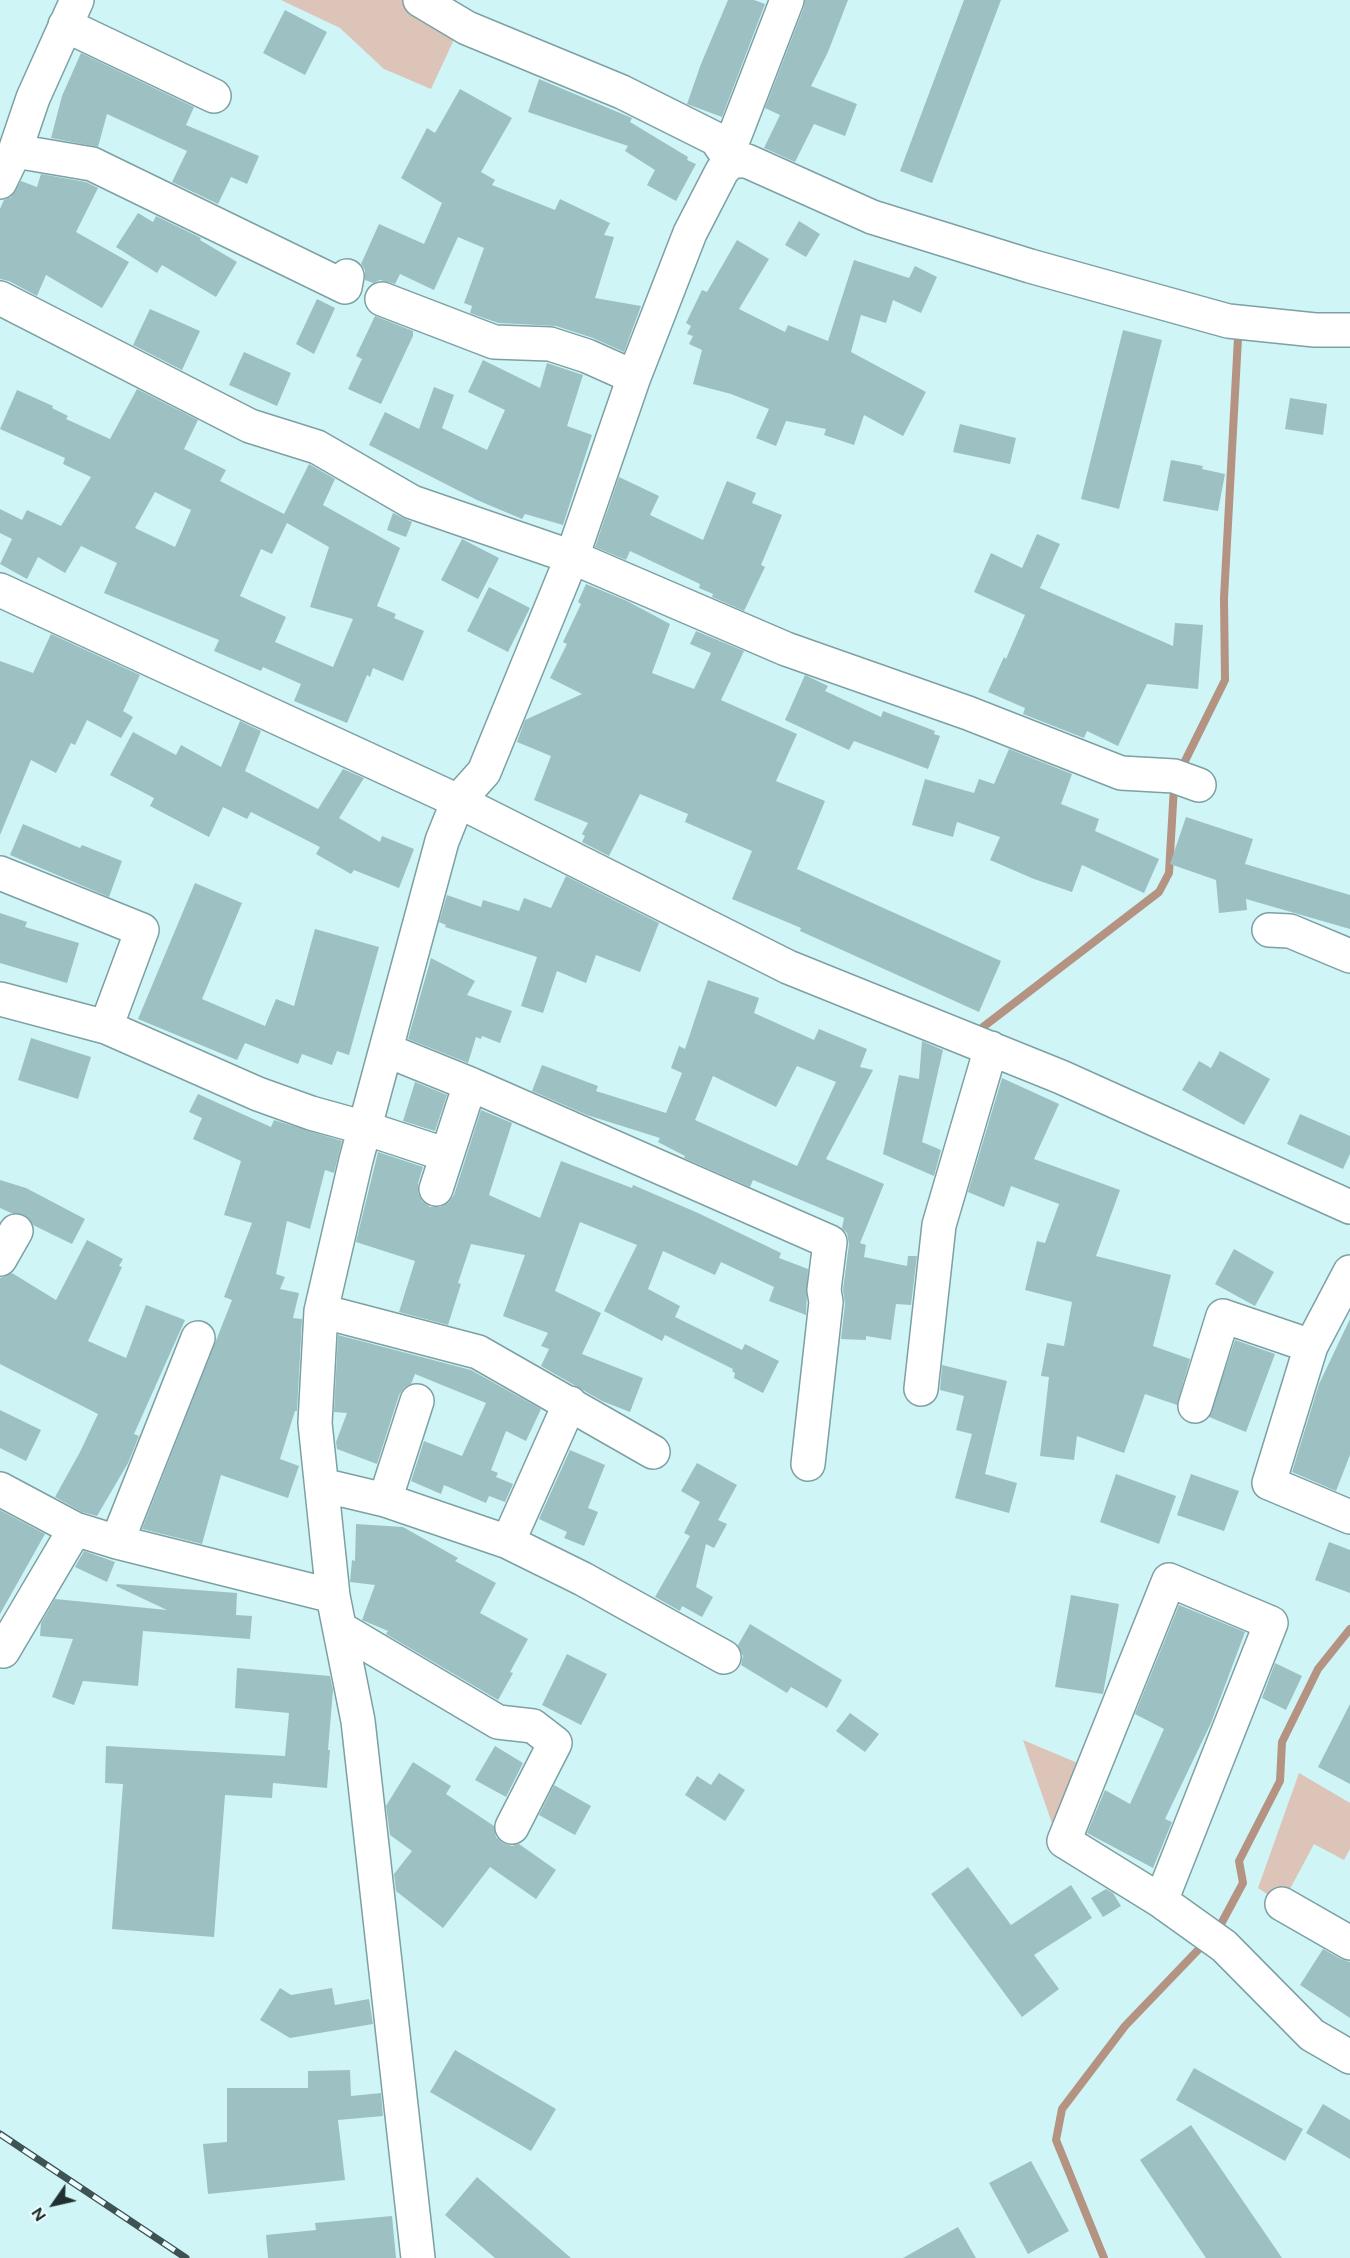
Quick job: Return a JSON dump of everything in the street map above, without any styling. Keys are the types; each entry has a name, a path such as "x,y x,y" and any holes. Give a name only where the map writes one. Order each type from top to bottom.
{"street":[{"path":"420,0 467,28 622,92 716,139 731,161"},
{"path":"418,2258 358,1720 333,1596 315,1423 321,1311 356,1160 442,841 458,801 484,772 572,557 634,377 690,233 722,171 731,161 733,140 787,0"},
{"path":"0,182 15,151 33,98 71,12 214,96"},
{"path":"15,151 92,164 345,287 347,276"},
{"path":"731,161 747,161 872,217 1030,266 1217,318 1315,330 1350,330"},
{"path":"0,298 250,426 317,447 412,502 572,557 786,649 968,713 1121,773 1174,776 1199,785"},
{"path":"382,299 494,342 550,345 587,356 634,377"},
{"path":"0,590 458,801 788,967 1061,1077 1350,1207"},
{"path":"0,873 142,930 106,1027"},
{"path":"1269,930 1290,931 1350,956"},
{"path":"0,999 106,1027 258,1094 311,1113 366,1128 447,1155"},
{"path":"921,1389 939,1225 991,1048"},
{"path":"386,1050 470,1084 830,1242 824,1290 826,1302 808,1464"},
{"path":"436,1188 470,1084"},
{"path":"1350,1272 1311,1346 1269,1483 1350,1517"},
{"path":"321,1311 478,1352 653,1452"},
{"path":"1195,1406 1223,1316 1311,1346"},
{"path":"117,1542 198,1338"},
{"path":"385,1500 417,1401"},
{"path":"508,1542 570,1403"},
{"path":"322,1485 385,1500 508,1542 584,1579 724,1657"},
{"path":"0,1489 75,1529 117,1542 333,1596"},
{"path":"0,1649 3,1651 75,1529"},
{"path":"1161,1901 1271,1623 1169,1580 1064,1840 1161,1901 1224,1946 1312,2035 1350,2057"},
{"path":"341,1629 498,1722 533,1726 555,1743 512,1827"},
{"path":"1282,1904 1350,1942"}],"shaded area":[{"path":"281,0 403,0 457,33 431,89 384,69 340,28"},
{"path":"1023,1740 1080,1764 1054,1829"},
{"path":"1299,1773 1350,1803 1350,1849 1344,1860 1314,1844 1282,1904 1258,1888"}],"building":[{"path":"728,0 754,0 765,4 722,117 687,104"},
{"path":"805,0 848,0 828,52 811,86 857,104 845,136 814,124 795,162 764,148 780,115 765,108"},
{"path":"964,0 1001,0 932,183 900,171"},
{"path":"285,10 327,32 305,75 263,53"},
{"path":"81,53 194,107 186,125 259,156 247,184 231,177 218,204 172,182 187,151 107,114 98,147 51,138 62,96"},
{"path":"539,79 632,118 630,122 696,164 676,201 647,185 655,170 625,151 628,146 528,112"},
{"path":"460,89 512,118 481,172 495,180 492,185 555,210 560,199 610,223 604,235 614,237 595,298 641,306 624,352 593,338 556,326 498,323 470,313 472,306 464,303 484,248 458,237 434,290 400,274 395,284 380,280 373,283 365,280 365,270 361,264 379,224 424,244 442,203 401,178 427,128 435,133"},
{"path":"41,174 86,182 98,188 76,232 129,262 102,308 46,275 37,296 9,281 0,279 0,209 4,200 11,197 21,181 37,187"},
{"path":"138,213 153,222 156,216 201,238 200,240 237,262 216,297 162,265 157,273 116,247"},
{"path":"799,221 820,234 806,257 785,245"},
{"path":"737,240 769,259 739,309 785,332 788,325 828,341 854,260 909,278 915,266 937,277 921,313 893,300 886,323 861,315 851,352 926,392 903,436 864,415 854,445 824,435 826,429 786,421 776,446 756,438 769,409 731,394 693,384 702,350 689,344 693,336 687,334 691,326 686,323 702,290 707,292"},
{"path":"317,299 335,308 314,354 296,344"},
{"path":"150,309 200,331 182,370 133,345"},
{"path":"375,316 413,331 413,336 381,404 348,389 362,359 356,356"},
{"path":"1123,330 1162,340 1119,509 1081,499"},
{"path":"244,352 291,373 277,406 229,385"},
{"path":"483,360 540,388 547,363 583,375 567,426 592,435 563,525 525,514 522,519 477,500 369,445 385,412 419,429 434,387 454,395 442,428 487,450 505,410 468,392"},
{"path":"137,389 198,420 184,449 226,470 220,481 284,514 309,464 335,479 323,505 400,548 377,606 396,614 394,618 424,631 403,681 373,668 370,677 367,675 347,723 294,701 301,684 263,667 261,671 214,651 219,640 104,593 117,563 81,546 65,573 38,557 27,579 0,564 12,539 0,533 0,509 22,520 27,510 61,526 91,477 63,464 65,458 0,429 17,390 53,406 52,408 68,416 66,419 110,439","holes":["155,492 191,510 175,547 135,528","287,523 329,547 310,607 353,619 333,667 275,642 286,617 240,596 261,549 272,554"]},
{"path":"1290,398 1327,404 1323,435 1285,429"},
{"path":"960,424 1016,438 1010,464 953,452"},
{"path":"1171,460 1203,466 1202,469 1225,474 1218,511 1163,501"},
{"path":"619,477 659,496 650,515 703,540 727,481 756,493 752,503 782,515 761,565 765,567 744,611 712,597 713,594 699,588 700,584 630,551 626,560 595,547"},
{"path":"393,513 412,522 406,537 387,530"},
{"path":"1037,534 1060,544 1040,588 1173,646 1175,623 1203,625 1198,689 1147,684 1118,746 1087,731 1084,738 1023,714 1025,708 988,692 1004,657 1006,659 1025,615 974,592 991,553 1022,568"},
{"path":"462,539 499,558 478,599 441,580"},
{"path":"586,584 627,601 670,624 652,673 694,689 711,653 690,644 696,631 744,651 721,700 797,734 776,781 825,801 797,869 1001,961 979,1012 800,931 801,928 732,899 752,851 685,822 688,814 640,794 609,856 582,842 585,836 582,834 588,823 534,800 551,756 517,742 525,720 582,694 550,678 567,644 563,642 581,604 578,602"},
{"path":"489,587 530,608 508,652 467,631"},
{"path":"51,634 140,675 123,711 133,717 121,738 87,720 75,745 71,743 56,773 31,760 0,835 0,661 33,673"},
{"path":"805,675 828,686 825,691 881,717 883,711 935,731 934,734 940,736 928,769 854,741 849,750 785,720"},
{"path":"240,721 261,731 245,771 318,809 343,769 364,778 339,818 380,842 382,836 414,849 399,888 354,870 351,874 316,854 320,847 251,812 247,819 223,807 209,837 150,806 154,798 110,775 133,732 176,755 181,745 221,767"},
{"path":"1009,749 1072,774 1061,804 1099,819 1095,831 1159,859 1144,893 1082,865 1072,892 990,860 1000,837 957,822 953,837 912,825 925,779 974,793 979,779 994,784"},
{"path":"1186,817 1253,839 1245,864 1350,895 1350,929 1246,899 1247,910 1219,913 1216,880 1170,864"},
{"path":"23,824 80,848 82,845 122,861 109,897 10,855"},
{"path":"566,876 659,923 640,972 596,955 586,983 557,971 543,1013 521,1006 537,957 445,927 446,925 439,922 447,895 481,907 483,900 519,911 524,898 551,908"},
{"path":"195,883 242,903 202,999 265,1026 276,999 294,1006 315,929 379,947 349,1055 337,1051 332,1065 302,1054 298,1064 245,1043 237,1060 138,1019"},
{"path":"0,913 27,922 25,927 79,943 67,983 0,963"},
{"path":"431,958 475,981 467,995 512,1011 500,1043 482,1036 481,1039 476,1037 468,1063 408,1039"},
{"path":"708,980 759,998 754,1013 814,1040 819,1029 867,1049 860,1067 873,1070 826,1159 884,1184 860,1243 866,1245 864,1257 907,1266 908,1256 917,1256 911,1305 896,1304 891,1340 866,1336 866,1340 841,1339 845,1304 843,1290 849,1244 847,1233 842,1228 844,1218 753,1180 750,1187 684,1158 685,1156 658,1142 660,1138 587,1115 532,1091 542,1065 598,1086 596,1091 666,1113 682,1073 671,1068 679,1046 685,1049","holes":["797,1066 836,1082 797,1166 695,1120 713,1076 776,1107"]},
{"path":"31,1038 91,1057 78,1099 18,1080"},
{"path":"922,1041 943,1050 922,1142 941,1150 934,1176 883,1154 899,1075 919,1079"},
{"path":"1220,1051 1270,1079 1244,1125 1182,1090 1199,1061 1211,1068"},
{"path":"1002,1078 1059,1104 1034,1159 1120,1190 1096,1256 1171,1275 1153,1346 1190,1359 1177,1405 1145,1394 1124,1453 1077,1436 1074,1460 1040,1456 1049,1377 1041,1376 1047,1343 1064,1346 1072,1302 1025,1290 1037,1241 1045,1243 1059,1204 1011,1186 1004,1207 968,1192"},
{"path":"415,1082 447,1095 435,1131 403,1121"},
{"path":"198,1094 271,1127 274,1120 342,1141 334,1173 325,1170 310,1229 287,1221 276,1274 285,1277 280,1289 299,1293 293,1318 302,1319 297,1411 295,1411 280,1459 299,1466 288,1498 221,1475 202,1544 142,1529 232,1300 224,1297 252,1223 224,1215 241,1161 193,1139 202,1118 189,1112"},
{"path":"481,1110 512,1123 489,1195 540,1218 561,1161 632,1188 633,1185 698,1213 781,1253 779,1258 808,1269 806,1315 769,1301 774,1287 721,1262 715,1275 663,1251 648,1289 680,1306 675,1317 742,1350 745,1344 779,1361 763,1393 734,1378 733,1369 665,1335 662,1341 604,1311 637,1245 580,1222 555,1291 601,1313 582,1354 643,1378 630,1412 602,1401 541,1366 549,1349 541,1346 548,1333 503,1316 525,1255 471,1244 458,1283 461,1284 448,1325 399,1312 415,1261 356,1242 378,1152 423,1167 418,1183 418,1193 422,1201 430,1207 440,1207 449,1202 454,1195"},
{"path":"1300,1114 1350,1136 1350,1154 1343,1169 1287,1144"},
{"path":"0,1180 26,1188 85,1219 72,1244 33,1225 25,1215 11,1213 0,1208"},
{"path":"87,1240 123,1259 119,1266 122,1267 88,1341 126,1358 146,1305 185,1320 134,1434 139,1436 128,1463 97,1516 82,1512 55,1497 98,1414 0,1364 0,1278 12,1273 56,1300"},
{"path":"1234,1249 1274,1272 1255,1306 1215,1284"},
{"path":"1350,1319 1350,1455 1336,1491 1292,1472 1319,1384"},
{"path":"338,1335 471,1370 541,1409 526,1441 506,1431 491,1470 498,1473 496,1477 513,1484 505,1502 489,1496 486,1503 444,1485 441,1494 411,1481 424,1441 462,1456 486,1403 415,1374 411,1384 399,1395 377,1464 337,1449 336,1442 347,1413 334,1412"},
{"path":"1235,1340 1275,1354 1246,1432 1209,1417"},
{"path":"942,1365 1007,1381 985,1474 1017,1483 1009,1513 955,1498 972,1434 956,1430 964,1396 940,1390"},
{"path":"0,1410 41,1430 26,1461 0,1448"},
{"path":"570,1450 605,1465 588,1508 598,1512 584,1546 564,1538 567,1532 539,1519"},
{"path":"697,1463 737,1485 718,1520 727,1524 714,1548 706,1544 696,1587 713,1597 702,1617 682,1606 680,1611 655,1597 690,1536 684,1533 700,1502 681,1491"},
{"path":"1116,1474 1176,1496 1159,1544 1100,1522"},
{"path":"1191,1474 1239,1491 1224,1531 1177,1515"},
{"path":"0,1510 45,1534 0,1614"},
{"path":"356,1524 403,1527 458,1558 455,1561 496,1583 480,1613 528,1639 498,1700 386,1634 388,1631 362,1620 375,1585 350,1582 352,1560 355,1561"},
{"path":"1329,1542 1350,1550 1350,1593 1315,1580"},
{"path":"84,1551 115,1562 107,1582 75,1567"},
{"path":"117,1584 237,1593 236,1615 252,1616 250,1639 143,1631 138,1686 83,1681 74,1705 52,1697 73,1639 40,1636 41,1623 55,1599 167,1610 116,1586"},
{"path":"1071,1595 1119,1604 1103,1694 1055,1687"},
{"path":"1179,1605 1245,1632 1211,1723 1165,1819 1172,1822 1153,1868 1087,1833 1105,1790 1130,1804 1164,1729 1135,1714"},
{"path":"750,1624 842,1680 827,1708 791,1687 787,1693 741,1665 743,1656 738,1645"},
{"path":"567,1654 607,1674 581,1725 542,1705"},
{"path":"1275,1663 1302,1676 1286,1710 1262,1698"},
{"path":"237,1668 330,1676 333,1690 327,1788 273,1783 272,1798 225,1795 214,1937 112,1929 123,1784 105,1783 106,1746 285,1756 289,1713 235,1708"},
{"path":"1350,1704 1350,1784 1318,1767"},
{"path":"850,1713 879,1734 865,1752 836,1731"},
{"path":"495,1746 523,1763 506,1797 475,1780"},
{"path":"413,1762 451,1786 446,1794 494,1826 496,1837 503,1843 512,1846 519,1844 556,1870 536,1899 490,1867 443,1928 396,1891 394,1874 412,1851 390,1835 386,1806"},
{"path":"719,1773 745,1790 725,1821 685,1795 697,1776 711,1785"},
{"path":"554,1785 591,1806 575,1835 539,1815"},
{"path":"968,1867 1011,1925 1071,1885 1092,1918 1034,1955 1059,1989 1022,2017 931,1894"},
{"path":"1106,1889 1113,1893 1121,1906 1103,1917 1091,1898"},
{"path":"1323,1949 1350,1962 1350,2018 1300,1985"},
{"path":"280,1988 291,1995 332,1988 335,2005 369,1999 373,2024 290,2038 260,2020"},
{"path":"455,2050 556,2109 531,2151 430,2092"},
{"path":"1194,2068 1303,2129 1285,2161 1176,2100"},
{"path":"350,2070 351,2096 381,2093 383,2116 338,2120 345,2180 208,2194 203,2144 227,2142 227,2088 308,2088 308,2071"},
{"path":"1323,2104 1350,2120 1350,2159 1306,2133"},
{"path":"1191,2125 1282,2258 1206,2258 1140,2160"},
{"path":"1031,2161 1069,2231 1028,2254 989,2183"},
{"path":"477,2177 571,2258 495,2258 445,2215"},
{"path":"392,2216 396,2258 268,2258 266,2235 316,2230 315,2223"},
{"path":"958,2227 976,2258 903,2258"}],"waterway":[{"path":"1184,763 1225,680 1224,598 1238,338"},
{"path":"983,1027 1159,892 1169,873 1174,786"},
{"path":"1221,1924 1243,1883 1239,1861 1280,1781 1282,1742 1318,1669 1350,1629"},
{"path":"1104,2258 1056,2140 1062,2109 1125,2026 1198,1950"}],"railway":[{"path":"0,2134 186,2258"}]}
